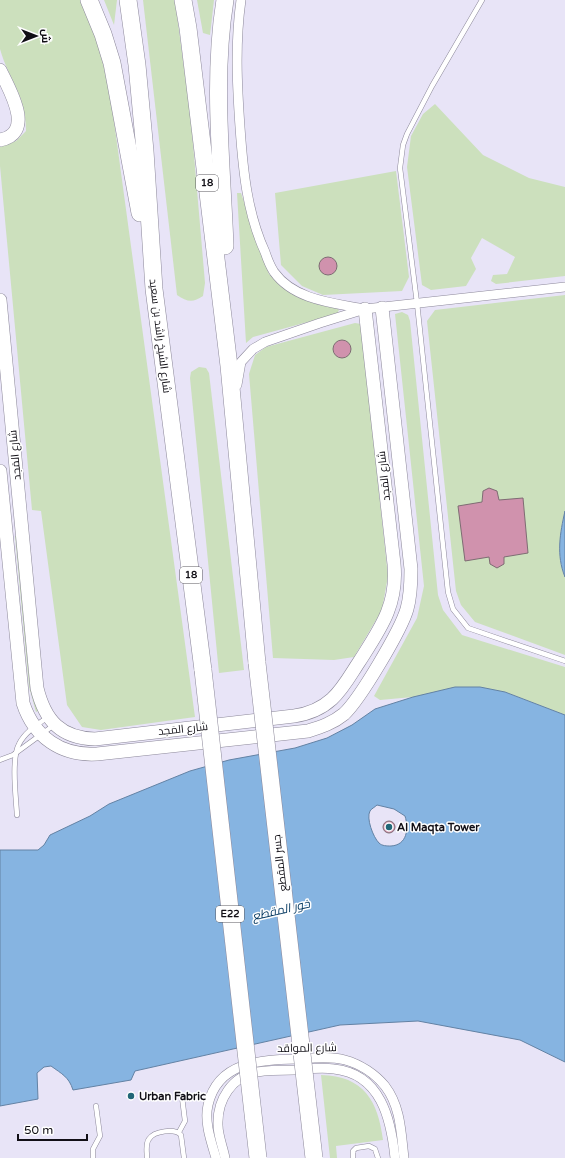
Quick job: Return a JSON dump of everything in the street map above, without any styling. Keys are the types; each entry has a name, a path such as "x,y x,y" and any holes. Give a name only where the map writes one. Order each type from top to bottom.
{"highway":[{"path":"89,0 103,34 112,63 154,289"},
{"name":"شارع الشيخ راشد بن سعيد","path":"128,0 137,65 145,151 154,289 203,670"},
{"name":"18","path":"183,0 192,60 229,366 233,414"},
{"path":"225,0 221,24 219,76 229,366"},
{"name":"جسر المقطع","path":"233,414 257,663 314,1158"},
{"name":"E22","path":"203,670 258,1158"}],"street":[{"path":"241,0 236,34 236,73 241,144 246,191 259,240 273,271 285,283 298,292 320,302 365,310"},
{"path":"0,70 16,107 19,121 13,134 0,140"},
{"path":"233,414 241,362 253,349 265,342 365,310 565,287"},
{"name":"شارع المَجد","path":"0,300 39,697 51,721 70,735 95,739 286,717 315,711 324,706 340,691 387,615 395,585 394,564 365,310"},
{"name":"شارع المَجد","path":"0,471 22,692 27,714 38,731 55,746 75,754 97,754 308,730 331,722 350,707 399,629 407,610 411,590 411,569 382,308"},
{"name":"شارع المواقد","path":"216,1158 207,1126 208,1104 213,1091 222,1079 242,1065 259,1061 329,1058 345,1060 360,1065 373,1074 384,1086 392,1097 400,1120 404,1158"},
{"name":"شارع المواقد","path":"225,1158 218,1127 219,1111 227,1091 244,1076 264,1071 325,1068 343,1071 360,1078 378,1096 387,1112 395,1158"}],"lane":[{"path":"482,0 432,86 403,145 400,174 417,303 448,592 453,608 468,628 565,661"},
{"path":"0,760 9,757 51,721"},
{"path":"17,815 15,789 17,750 22,739 38,731 51,721"},
{"path":"179,1132 185,1121 182,1097"},
{"path":"93,1158 93,1149 100,1136 96,1106"},
{"path":"148,1158 146,1145 151,1136 174,1131 179,1132"},
{"path":"179,1132 182,1137 184,1158"},
{"path":"353,1158 353,1151 356,1148 369,1146 375,1149 378,1158"}],"green space":[{"path":"0,0 81,0 100,50 111,99 195,717 101,730 82,727 67,705 41,511 32,510 0,166 0,147 16,141 26,131 25,118 20,97 0,49"},
{"path":"104,0 117,0 114,25"},
{"path":"143,0 175,0 191,120 205,283 203,296 193,301 184,299 177,295"},
{"path":"197,0 214,0 210,35 203,33"},
{"path":"435,104 483,155 529,178 565,187 565,276 496,284 491,281 493,275 507,274 515,257 482,238 471,258 476,269 466,286 431,290 422,285 407,167 411,136 423,114"},
{"path":"396,171 409,277 402,291 323,295 302,286 281,265 275,193"},
{"path":"237,193 241,193 269,274 297,297 320,305 336,307 339,310 337,314 253,337 246,343"},
{"path":"565,295 565,511 560,536 560,560 565,577 565,655 475,622 461,605 456,591 427,321 435,310"},
{"path":"402,312 408,315 410,321 438,595 443,610 462,635 565,667 565,715 505,692 380,700 374,696 417,618 424,586 395,314"},
{"path":"355,323 361,324 388,576 382,610 354,657 334,660 273,658 249,374 255,355 266,347"},
{"path":"199,367 206,368 209,373 244,670 219,673 190,378 191,372"},
{"path":"21,535 42,709 36,712 29,687 15,536"},
{"path":"321,1075 336,1076 348,1080 366,1093 373,1103 377,1114 383,1140 336,1146 337,1158 330,1158"}],"water":[{"path":"565,511 565,577 560,560 560,536"},
{"name":"خور المقطع","path":"455,687 480,687 505,692 565,715 565,1062 520,1040 418,1021 340,1025 135,1071 131,1080 73,1090 67,1079 62,1074 51,1066 44,1067 37,1073 38,1099 0,1106 0,850 38,850 44,845 50,835 90,816 109,804 190,771 229,760 295,748 327,738 352,725 375,709 413,697","holes":["377,805 394,809 405,816 407,826 406,836 396,845 391,846 380,844 372,832 369,814"]}],"building":[{"path":"328,257 334,260 337,266 334,272 328,275 322,272 319,266 322,260"},
{"path":"342,340 348,343 351,349 348,355 342,358 336,355 333,349 336,343"},
{"path":"489,488 497,491 499,500 523,498 528,553 504,557 504,564 497,568 490,564 489,557 465,561 458,506 482,502 483,491"},
{"name":"Al Maqta Tower","path":"389,821 393,823 395,827 393,831 389,833 385,831 383,827 385,823"}],"place":[{"name":"Al Maqta Tower","path":"389,827"},
{"name":"Urban Fabric","path":"131,1096"}]}
